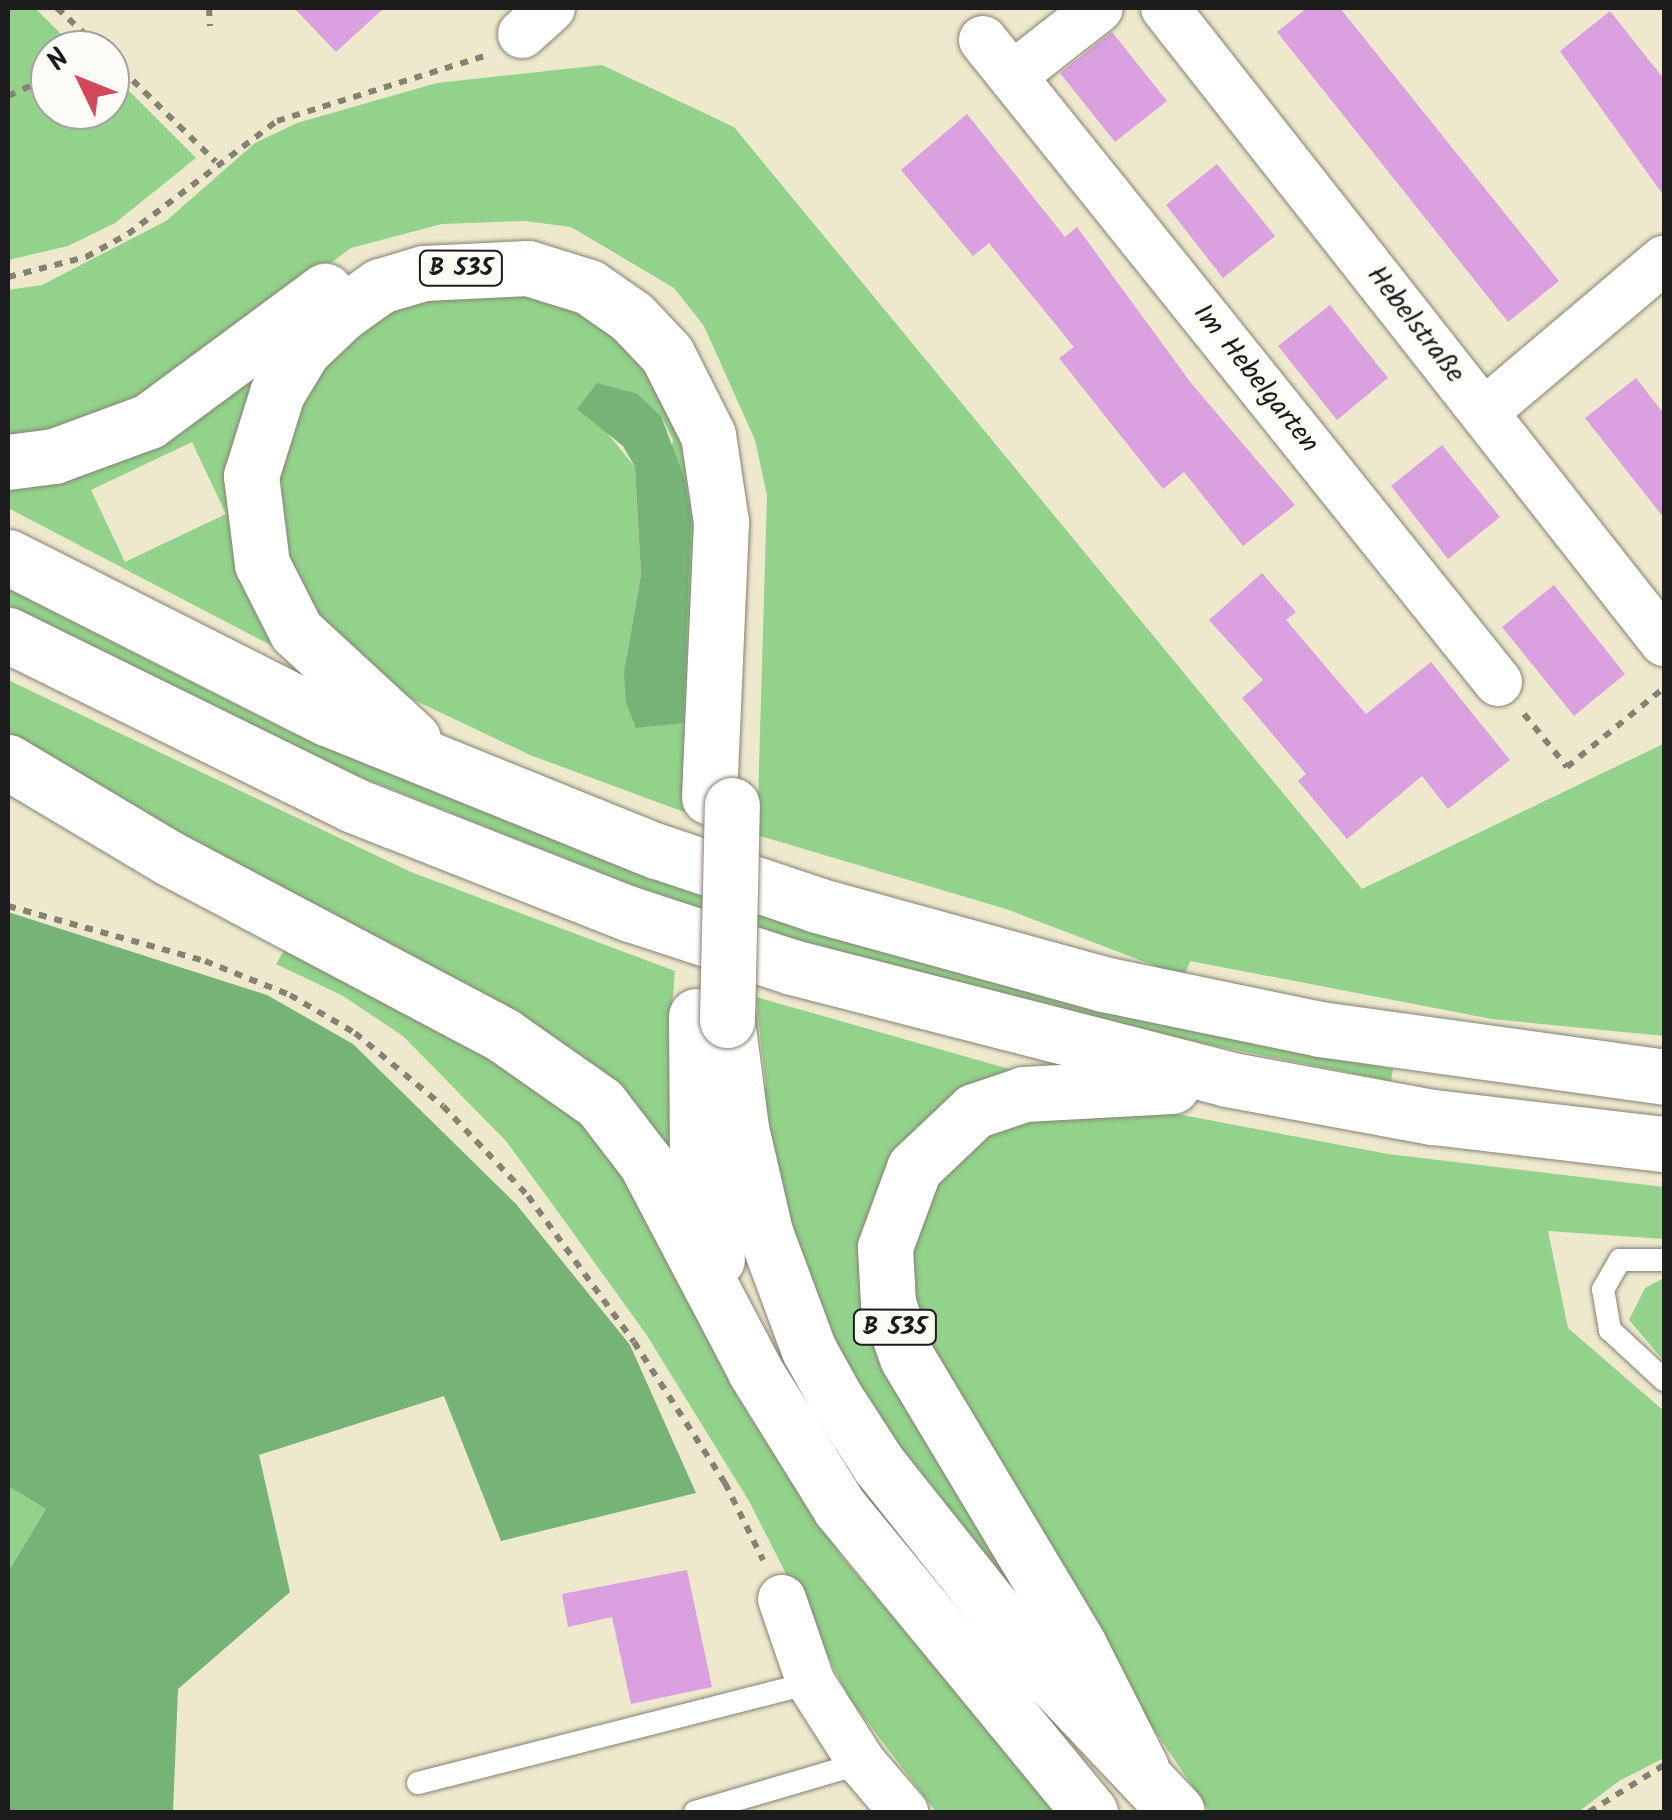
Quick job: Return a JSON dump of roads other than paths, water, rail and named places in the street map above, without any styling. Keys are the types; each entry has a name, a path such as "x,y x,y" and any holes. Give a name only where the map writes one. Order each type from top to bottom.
{"highway":[{"name":"B 535","path":"8,462 54,456 149,422 345,277 410,248 512,239 607,268 658,305 695,346 720,388 739,442 748,510 721,801"},
{"name":"B 535","path":"445,768 296,631 262,564 251,476 277,392 303,350 342,313 380,286 424,273 528,268 589,287 632,317 667,354 708,435 718,481 721,801 712,1014 698,1146 726,1306"},
{"name":"B 535","path":"8,558 258,686 445,768 817,906 1103,984 1450,1051 1664,1077"},
{"name":"B 535","path":"8,635 336,798 630,914 934,1009 1226,1080 1433,1117 1664,1144"},
{"name":"B 535","path":"8,762 169,858 470,1017 571,1078 636,1148 726,1306 754,1371 840,1508 1090,1812"},
{"name":"B 535","path":"712,1014 765,1232 818,1366 878,1465 938,1543 1038,1666 1142,1768 1177,1812"},
{"name":"B 535","path":"1142,1768 1079,1645 907,1358 888,1303 885,1247 914,1168 974,1111 1024,1094 1126,1092 1226,1080"}],"street":[{"name":"Im Hebelgarten","path":"1100,8 998,58 1498,682"},
{"name":"Hebelstraße","path":"1166,8 1664,642"},
{"path":"1484,412 1664,260"},
{"path":"782,1599 811,1682 862,1764 904,1812"}],"lane":[{"path":"1664,1260 1620,1260 1603,1289 1610,1330 1664,1380"},
{"path":"418,1783 811,1682"},
{"path":"695,1812 862,1764"}]}
